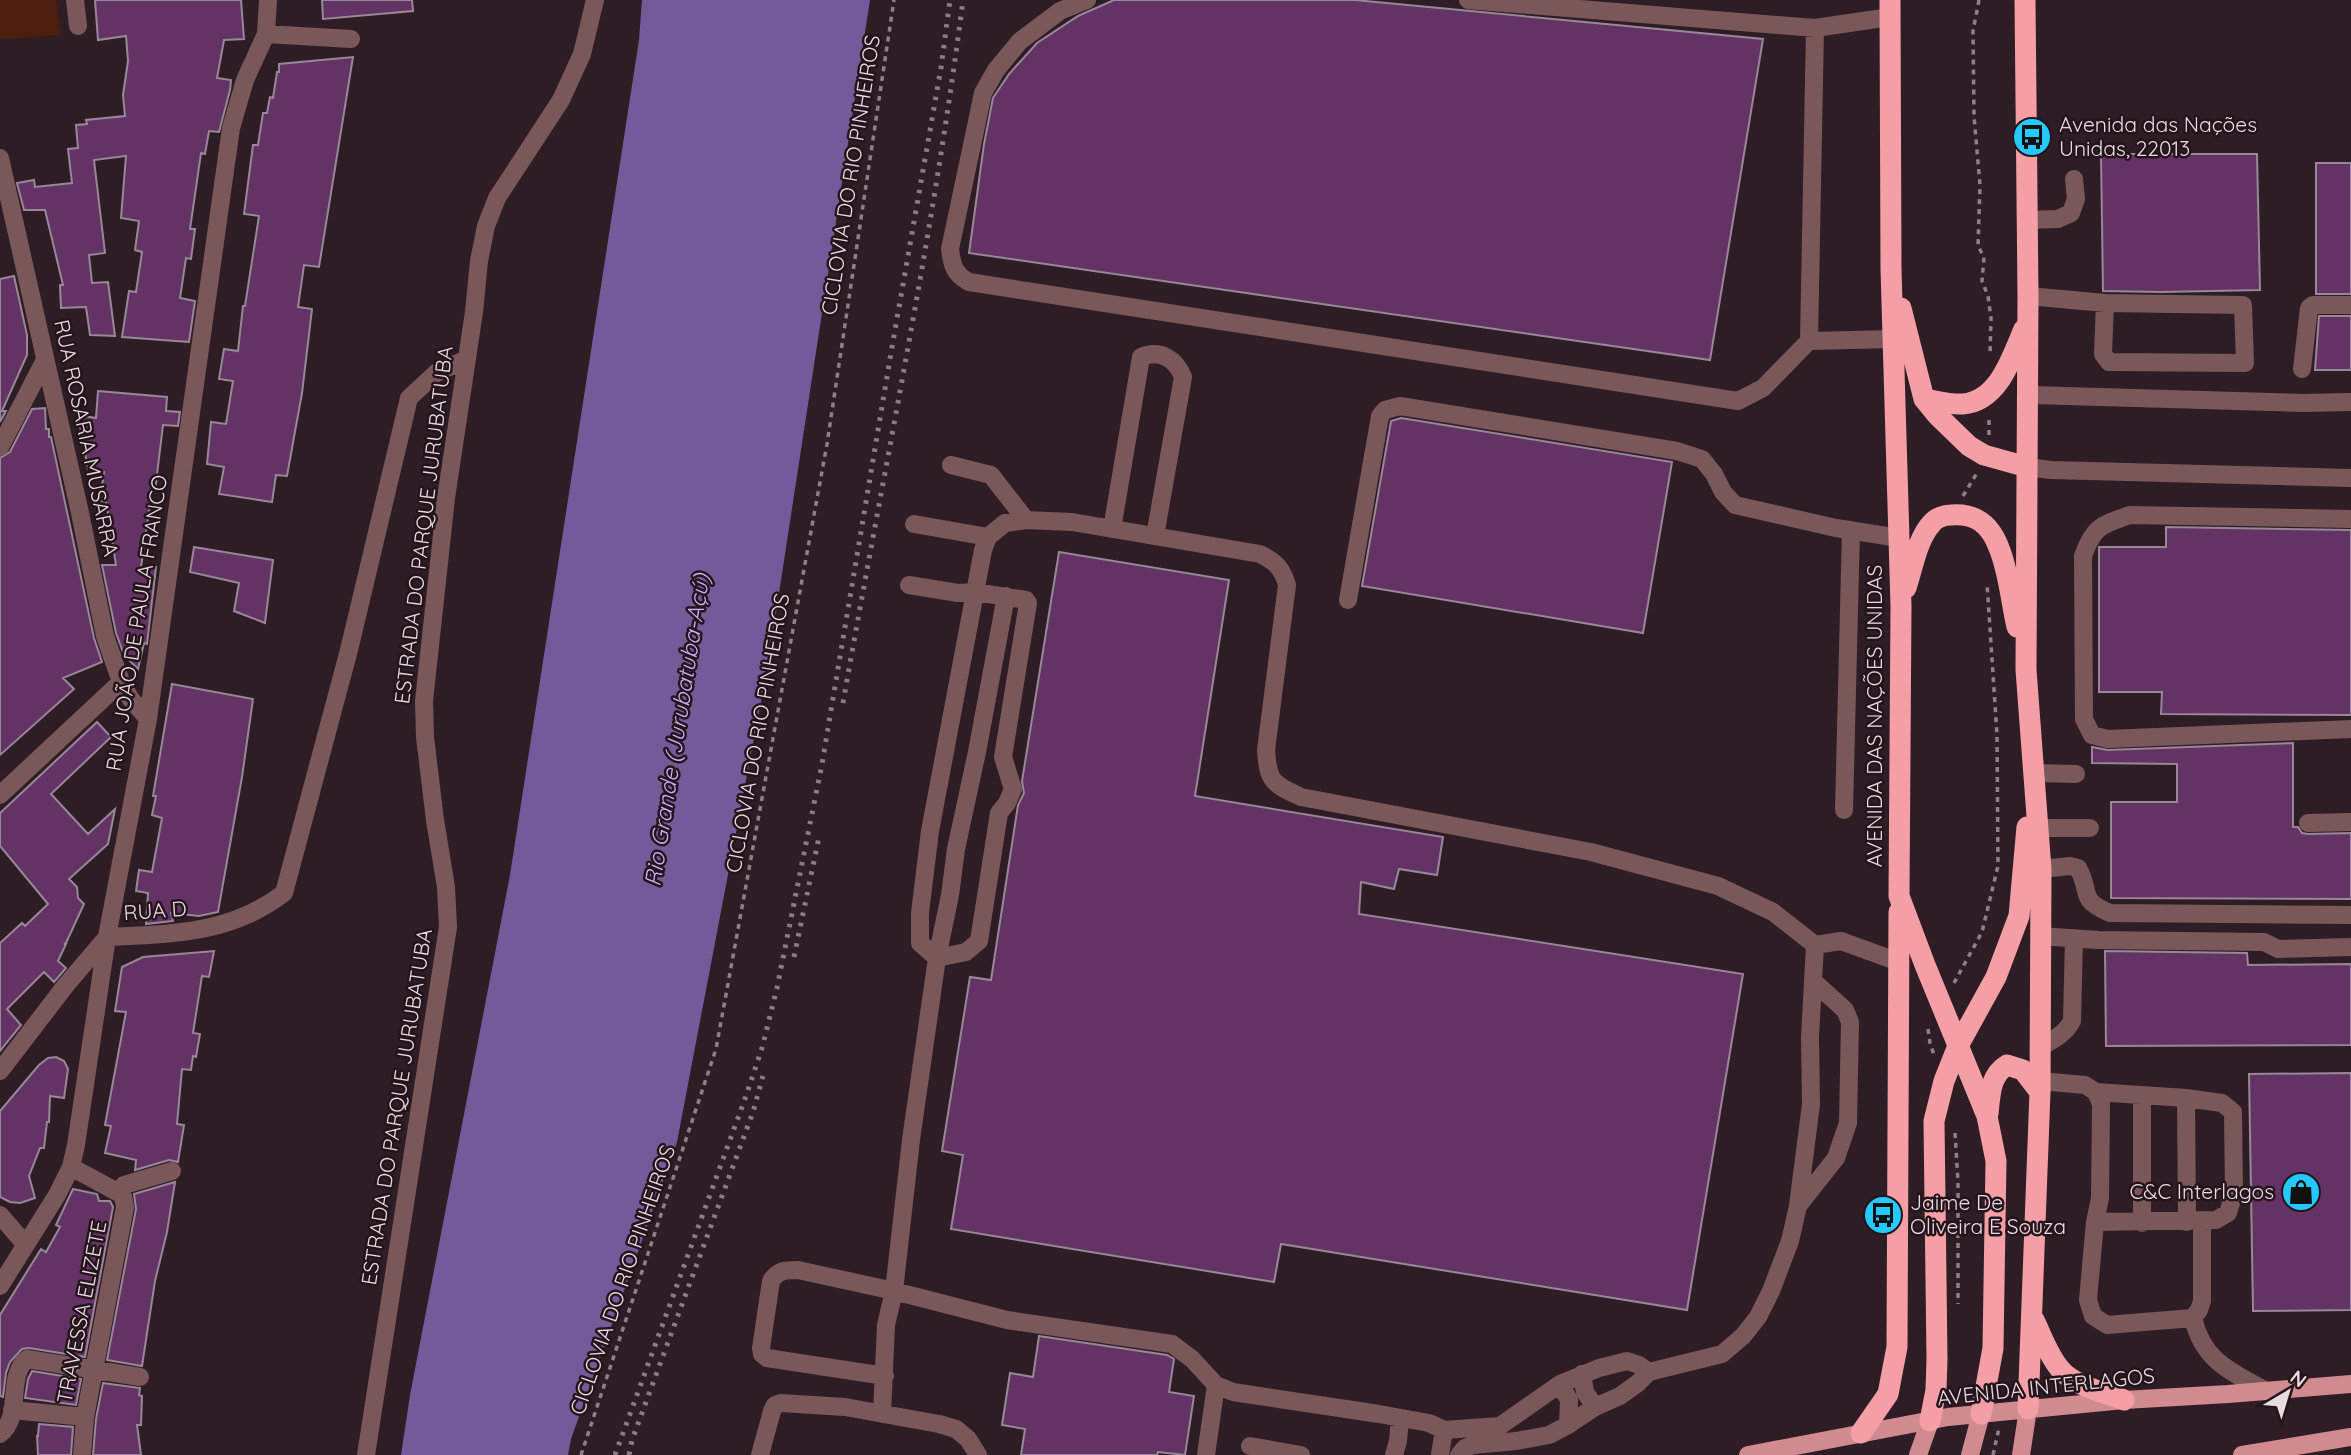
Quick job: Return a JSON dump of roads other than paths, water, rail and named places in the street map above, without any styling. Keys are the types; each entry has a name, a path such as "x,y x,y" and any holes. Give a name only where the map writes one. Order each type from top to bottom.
{"highway":[{"path":"2025,0 2028,296 2026,670 2040,869 2040,1086 2028,1409"},
{"name":"AVENIDA DAS NAÇÕES UNIDAS","path":"1890,9 1891,269 1900,606 1899,896 1987,1116 1996,1161 1993,1348 1981,1414"},
{"path":"1891,269 1924,399 1969,446 1984,455 2027,467"},
{"path":"1924,399 1962,404 1974,402 1989,394 2004,374 2028,320"},
{"path":"1900,606 1922,539 1933,521 1946,515 1966,514 1976,517 1989,528 1999,548 2026,670"},
{"path":"1930,1421 1936,1390 1937,1359 1934,1121 1944,1081 1958,1046 1996,976 2019,916 2033,773"},
{"path":"1861,1433 1888,1394 1897,1347 1899,896"},
{"path":"1987,1116 1994,1078 2007,1065 2023,1070 2040,1086"},
{"path":"2031,1313 2048,1351 2061,1371 2078,1382 2124,1400"}],"main road":[{"name":"AVENIDA INTERLAGOS","path":"1748,1455 1981,1414 2124,1400 2351,1384"},
{"path":"2021,1455 2028,1409"},
{"path":"1970,1455 1981,1414"},
{"path":"1918,1455 1930,1421"},
{"path":"2242,1455 2351,1437"}],"street":[{"path":"75,0 78,26"},
{"name":"RUA JOÃO DE PAULA FRANCO","path":"0,1286 57,1195 71,1167 107,937 148,719 231,128 245,80 266,34 268,0"},
{"name":"ESTRADA DO PARQUE JURUBATUBA","path":"366,1455 448,927 446,887 425,737 424,701 446,498 467,359 478,261 486,226 497,198 561,100 582,54 595,0"},
{"path":"1087,0 1060,11 1020,41 996,70 983,93 950,249 951,264 958,276 969,282 1738,401 1763,388 1809,341 1815,28"},
{"path":"1468,0 1815,28 1890,9"},
{"path":"266,34 351,39"},
{"name":"RUA ROSARIA MUSARRA","path":"0,158 105,636 121,682 130,698 148,719"},
{"path":"2027,220 2058,219 2071,213 2076,199 2074,179"},
{"path":"2028,296 2105,303 2243,305 2245,363 2109,362 2103,354 2105,303"},
{"path":"2302,369 2309,308 2313,305 2351,305"},
{"path":"1809,341 1894,340"},
{"path":"1112,529 1141,357 1155,354 1178,366 1182,377 1155,536"},
{"name":"RUA D","path":"107,937 205,930 250,916 284,893 349,650 409,398 436,373 467,359"},
{"path":"0,447 45,360"},
{"path":"2028,395 2351,402"},
{"path":"1348,600 1380,416 1385,410 1400,406 1677,451 1702,459 1723,492 1735,505 1899,538"},
{"path":"951,465 991,475 1026,520"},
{"path":"2027,467 2051,470 2351,478"},
{"path":"2351,519 2130,515 2103,524 2090,536 2083,556 2083,570 2084,719 2092,735 2108,739 2351,729"},
{"path":"937,958 920,943 920,913 930,831 979,570 988,537 1005,523 1026,520 1072,522 1260,554 1276,562 1287,585 1266,750 1267,770 1275,783 1301,797 1591,852 1718,886 1773,912 1815,946 1841,941 1899,962"},
{"path":"914,524 988,537"},
{"path":"1844,810 1851,530"},
{"path":"909,585 958,593 1006,596 1027,600 1028,603 1003,757 1013,789 999,813 979,941 966,952 937,958"},
{"path":"882,1414 886,1376 886,1325 894,1291 911,1140 937,958 1006,596"},
{"path":"0,795 121,682"},
{"path":"976,758 1004,763"},
{"path":"2033,773 2076,774"},
{"path":"2308,823 2351,822"},
{"path":"2037,828 2090,828"},
{"path":"2040,869 2070,866 2078,868 2086,895 2094,906 2110,913 2351,915"},
{"path":"2040,936 2264,942 2278,948 2351,947"},
{"path":"0,1071 107,937"},
{"path":"2040,1047 2068,1029 2073,1021 2074,938"},
{"path":"1459,1455 1465,1448 1473,1445 1549,1435 1595,1407 1620,1396 1638,1384 1649,1372 1722,1354 1743,1336 1758,1317 1790,1241 1798,1206 1811,1104 1810,1037 1815,946"},
{"path":"1798,1206 1836,1158 1848,1123 1850,1022 1845,1010 1813,981"},
{"path":"2040,1086 2085,1085 2096,1092 2186,1098 2222,1103 2233,1112 2234,1193 2228,1213 2217,1220 2194,1222 2095,1222"},
{"path":"2096,1092 2101,1104 2100,1198 2095,1222 2088,1300 2093,1317 2107,1325 2193,1318"},
{"path":"2142,1096 2142,1223"},
{"path":"2186,1098 2202,1301 2193,1318 2194,1332 2206,1350 2219,1362 2266,1391"},
{"path":"71,1167 119,1193 124,1185 172,1171"},
{"name":"TRAVESSA ELIZETE","path":"82,1455 85,1417 125,1206 123,1196 119,1193"},
{"path":"0,1215 25,1244"},
{"path":"886,1376 767,1358 762,1354 771,1280 775,1274 784,1270 798,1270 1007,1320 1172,1344 1192,1359 1216,1385 1233,1392 1429,1423 1444,1430 1500,1426 1560,1384 1582,1374 1627,1361 1649,1372"},
{"path":"0,1434 6,1428 12,1410 19,1368 27,1359 140,1377"},
{"path":"1582,1374 1585,1392 1595,1407"},
{"path":"1560,1384 1569,1400 1568,1425"},
{"path":"1206,1455 1216,1385"},
{"path":"760,1455 775,1405 808,1404 845,1407 956,1429 968,1438 978,1455"},
{"path":"12,1410 85,1417"},
{"path":"1394,1455 1400,1418"},
{"path":"1440,1455 1444,1430"},
{"path":"1250,1446 1301,1455"}],"water":[{"name":"Rio Grande (Jurubatuba-Açú)","path":"642,0 870,0 768,665 677,1142 571,1439 568,1455 401,1455 410,1395 510,875 639,40"}],"railway":[{"path":"615,1455 746,1096 762,1048 777,988 822,764 941,68 950,0"},
{"path":"843,703 923,264 963,0"},
{"path":"794,957 819,837"},
{"path":"629,1455 632,1440 753,1112 763,1076"}],"place":[{"name":"Avenida das Nações Unidas, 22013","path":"2032,137"},
{"name":"C&C Interlagos","path":"2301,1192"},
{"name":"Jaime De Oliveira E Souza","path":"1883,1215"}]}
